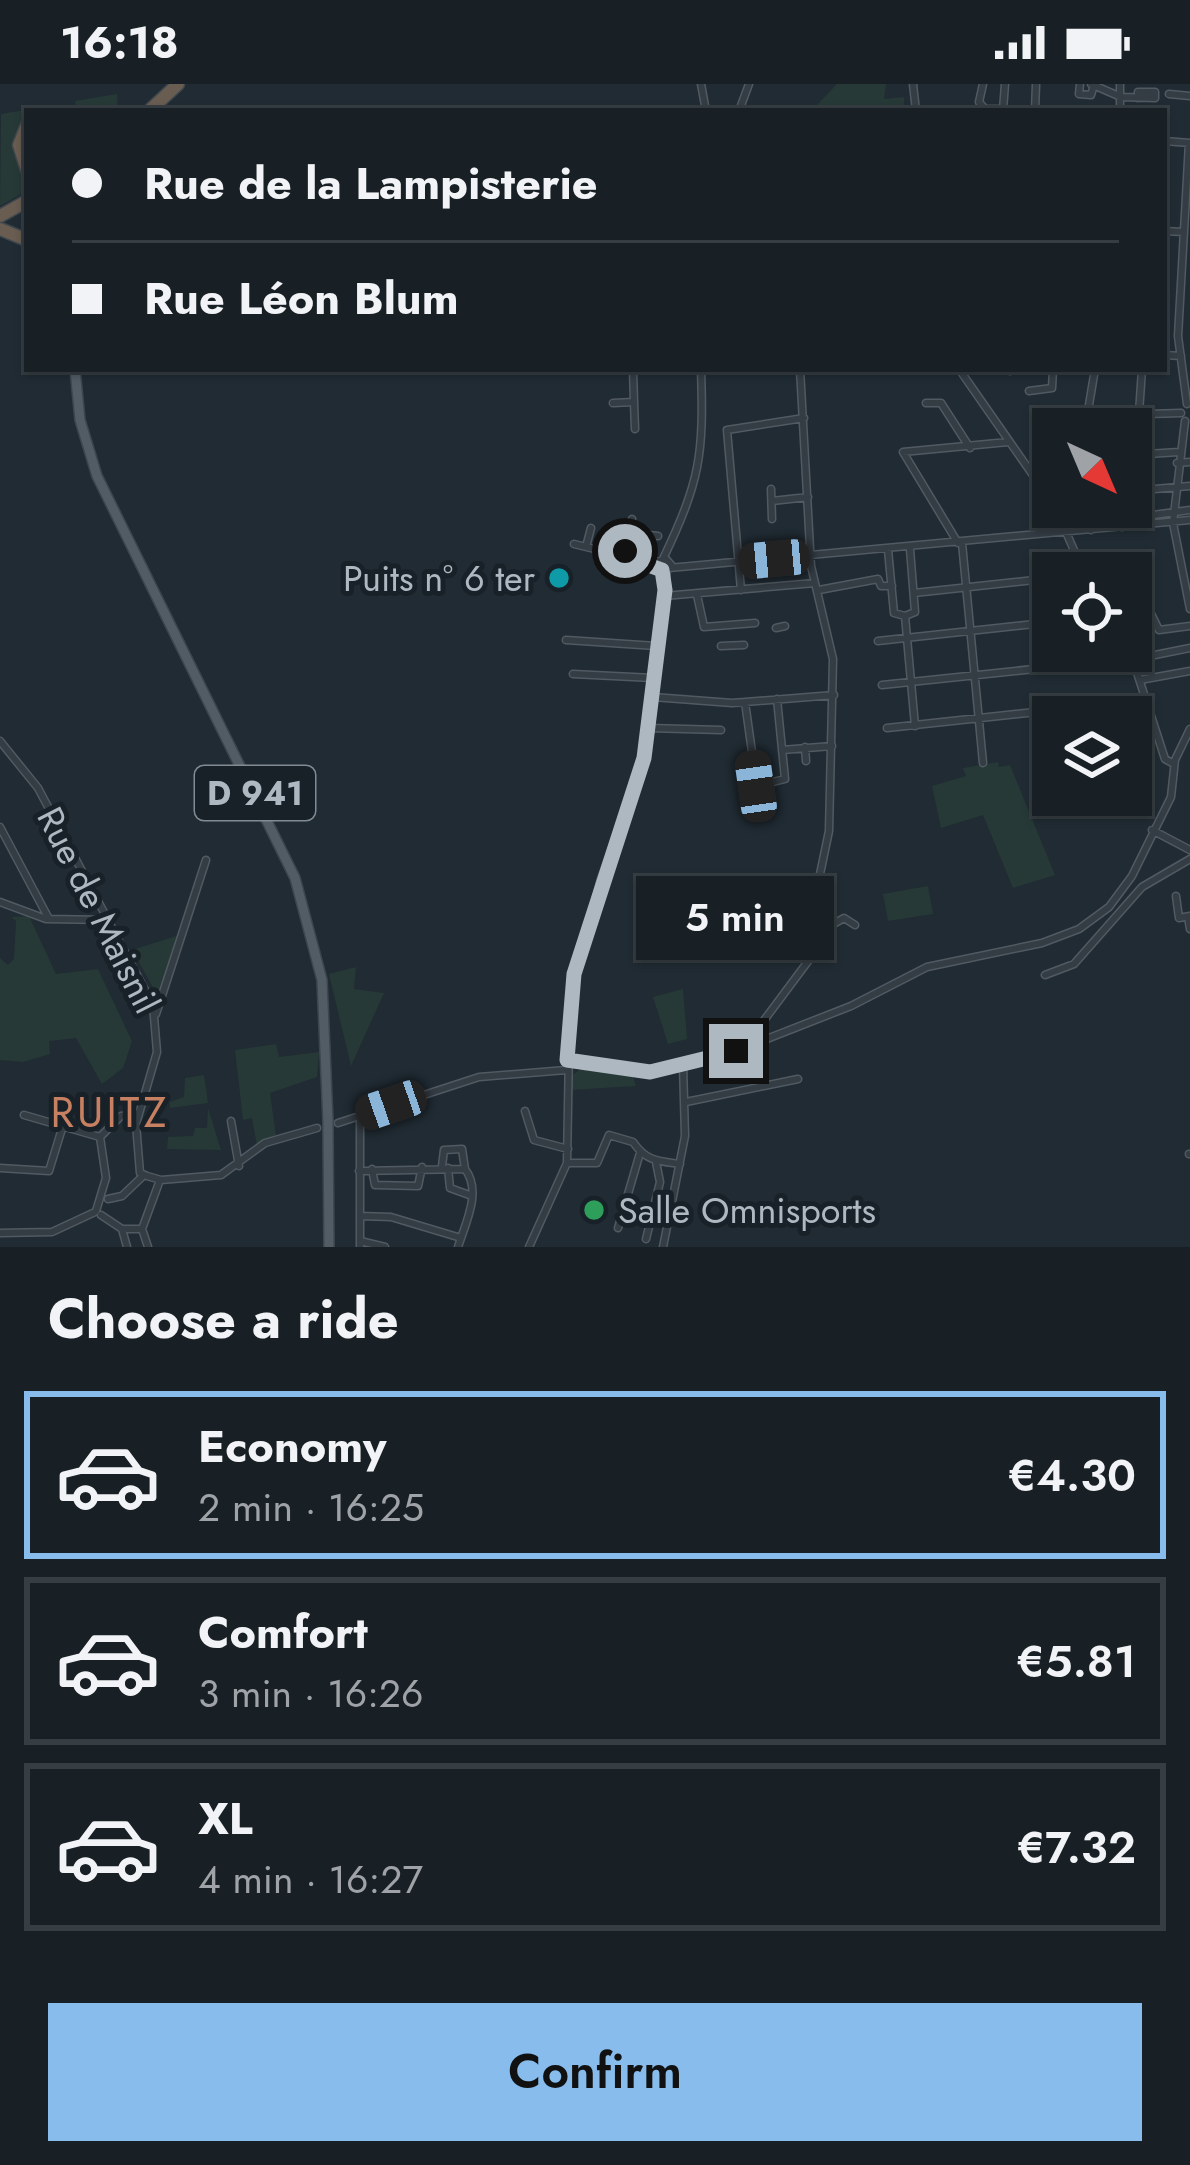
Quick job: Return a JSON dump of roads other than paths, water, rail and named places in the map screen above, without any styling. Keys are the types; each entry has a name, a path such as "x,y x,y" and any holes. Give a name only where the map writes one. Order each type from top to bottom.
{"highway":[{"path":"147,108 172,86"}],"main road":[{"name":"D 941","path":"75,372 80,420 97,476 274,830 306,910 322,980 329,1247"}],"street":[{"path":"1080,84 1079,94 1090,94 1093,85 1121,97 1138,98"},
{"path":"1120,84 1120,108"},
{"path":"1169,94 1190,96"},
{"path":"1189,143 1184,232 1184,358 1189,405 1173,523 1190,609"},
{"path":"1167,231 1184,232"},
{"path":"633,372 635,429"},
{"path":"530,1247 567,1163 566,1070 574,974 601,879 637,785 649,728 665,566 701,466 701,372"},
{"path":"755,1042 756,1031 806,968 829,831 832,644 810,556 800,372"},
{"path":"961,372 1032,474"},
{"path":"1029,391 1047,393 1051,372"},
{"path":"1086,408 1094,372"},
{"path":"1139,408 1142,372"},
{"path":"613,403 634,402"},
{"path":"926,403 941,403 970,448"},
{"path":"1152,415 1185,417"},
{"path":"741,590 728,430 804,418"},
{"path":"983,763 960,543 903,452 946,452 1008,442"},
{"path":"1152,454 1179,452"},
{"path":"1178,463 1190,462"},
{"path":"1152,489 1190,486"},
{"path":"771,489 772,519"},
{"path":"772,501 808,497"},
{"path":"1152,517 1190,510"},
{"path":"623,556 632,519"},
{"path":"1152,526 1190,520"},
{"path":"586,547 591,527"},
{"path":"1067,528 1076,552"},
{"path":"574,544 665,566 1123,528"},
{"path":"629,533 658,536"},
{"path":"888,549 894,613 905,616 915,611 910,548"},
{"path":"664,596 878,580 892,586"},
{"path":"914,593 1032,580"},
{"path":"697,595 704,627 755,623"},
{"path":"905,616 915,726"},
{"path":"1152,617 1159,630 1190,626"},
{"path":"721,646 739,645 734,624"},
{"path":"878,641 1032,624"},
{"path":"776,628 785,626"},
{"path":"566,640 656,646"},
{"path":"1152,653 1190,648"},
{"path":"882,685 1032,669"},
{"path":"1140,680 1190,671"},
{"path":"1137,672 1146,696"},
{"path":"573,674 653,678"},
{"path":"651,697 745,702 834,695"},
{"path":"756,786 785,778 777,698"},
{"path":"745,702 759,802"},
{"path":"887,728 1032,712"},
{"path":"1152,716 1165,759 1174,764"},
{"path":"649,728 721,730"},
{"path":"567,1060 642,1072 683,1065 862,1002 927,967 1067,935 1103,912 1132,876 1171,797 1174,764 1189,732"},
{"name":"Rue de Maisnil","path":"0,741 38,788 156,1014 157,1052 137,1114 150,1174"},
{"path":"782,750 832,746"},
{"path":"805,747 806,761"},
{"path":"0,827 49,920"},
{"path":"1045,975 1079,960 1142,887 1190,855 1152,830"},
{"path":"156,1014 206,860"},
{"path":"1176,896 1179,918 1189,917 1190,929"},
{"path":"0,902 49,920 110,920"},
{"path":"815,926 826,927 844,918 855,925"},
{"path":"663,1247 680,1164 686,1102 683,1065"},
{"path":"0,1233 52,1232 96,1214 108,1199 122,1196 150,1174 221,1174 239,1166 265,1143 478,1077 566,1070"},
{"path":"686,1102 798,1079"},
{"path":"525,1111 534,1140 568,1149"},
{"path":"100,1137 121,1116 137,1114"},
{"path":"24,1115 64,1122 100,1137"},
{"path":"360,1115 360,1244 385,1247"},
{"path":"231,1121 239,1166"},
{"path":"0,1168 49,1171 64,1122"},
{"path":"567,1163 597,1163 609,1135 633,1142 640,1153 656,1162 680,1164"},
{"path":"100,1137 108,1199"},
{"path":"360,1216 391,1216 460,1243 472,1196 463,1149 444,1150 450,1188 472,1196"},
{"path":"618,1228 640,1153"},
{"path":"646,1240 661,1182 656,1162"},
{"path":"372,1169 375,1185 418,1186 422,1167"},
{"path":"359,1171 465,1169"},
{"path":"148,1247 142,1229 150,1174"},
{"path":"96,1214 106,1178"},
{"path":"624,1213 649,1224"},
{"path":"96,1214 122,1228 142,1229"},
{"path":"122,1228 127,1247"}],"place":[{"name":"Puits n° 6 ter","path":"559,578"},
{"name":"Salle Omnisports","path":"594,1210"}],"district":[{"name":"RUITZ","path":"110,1112"}]}
